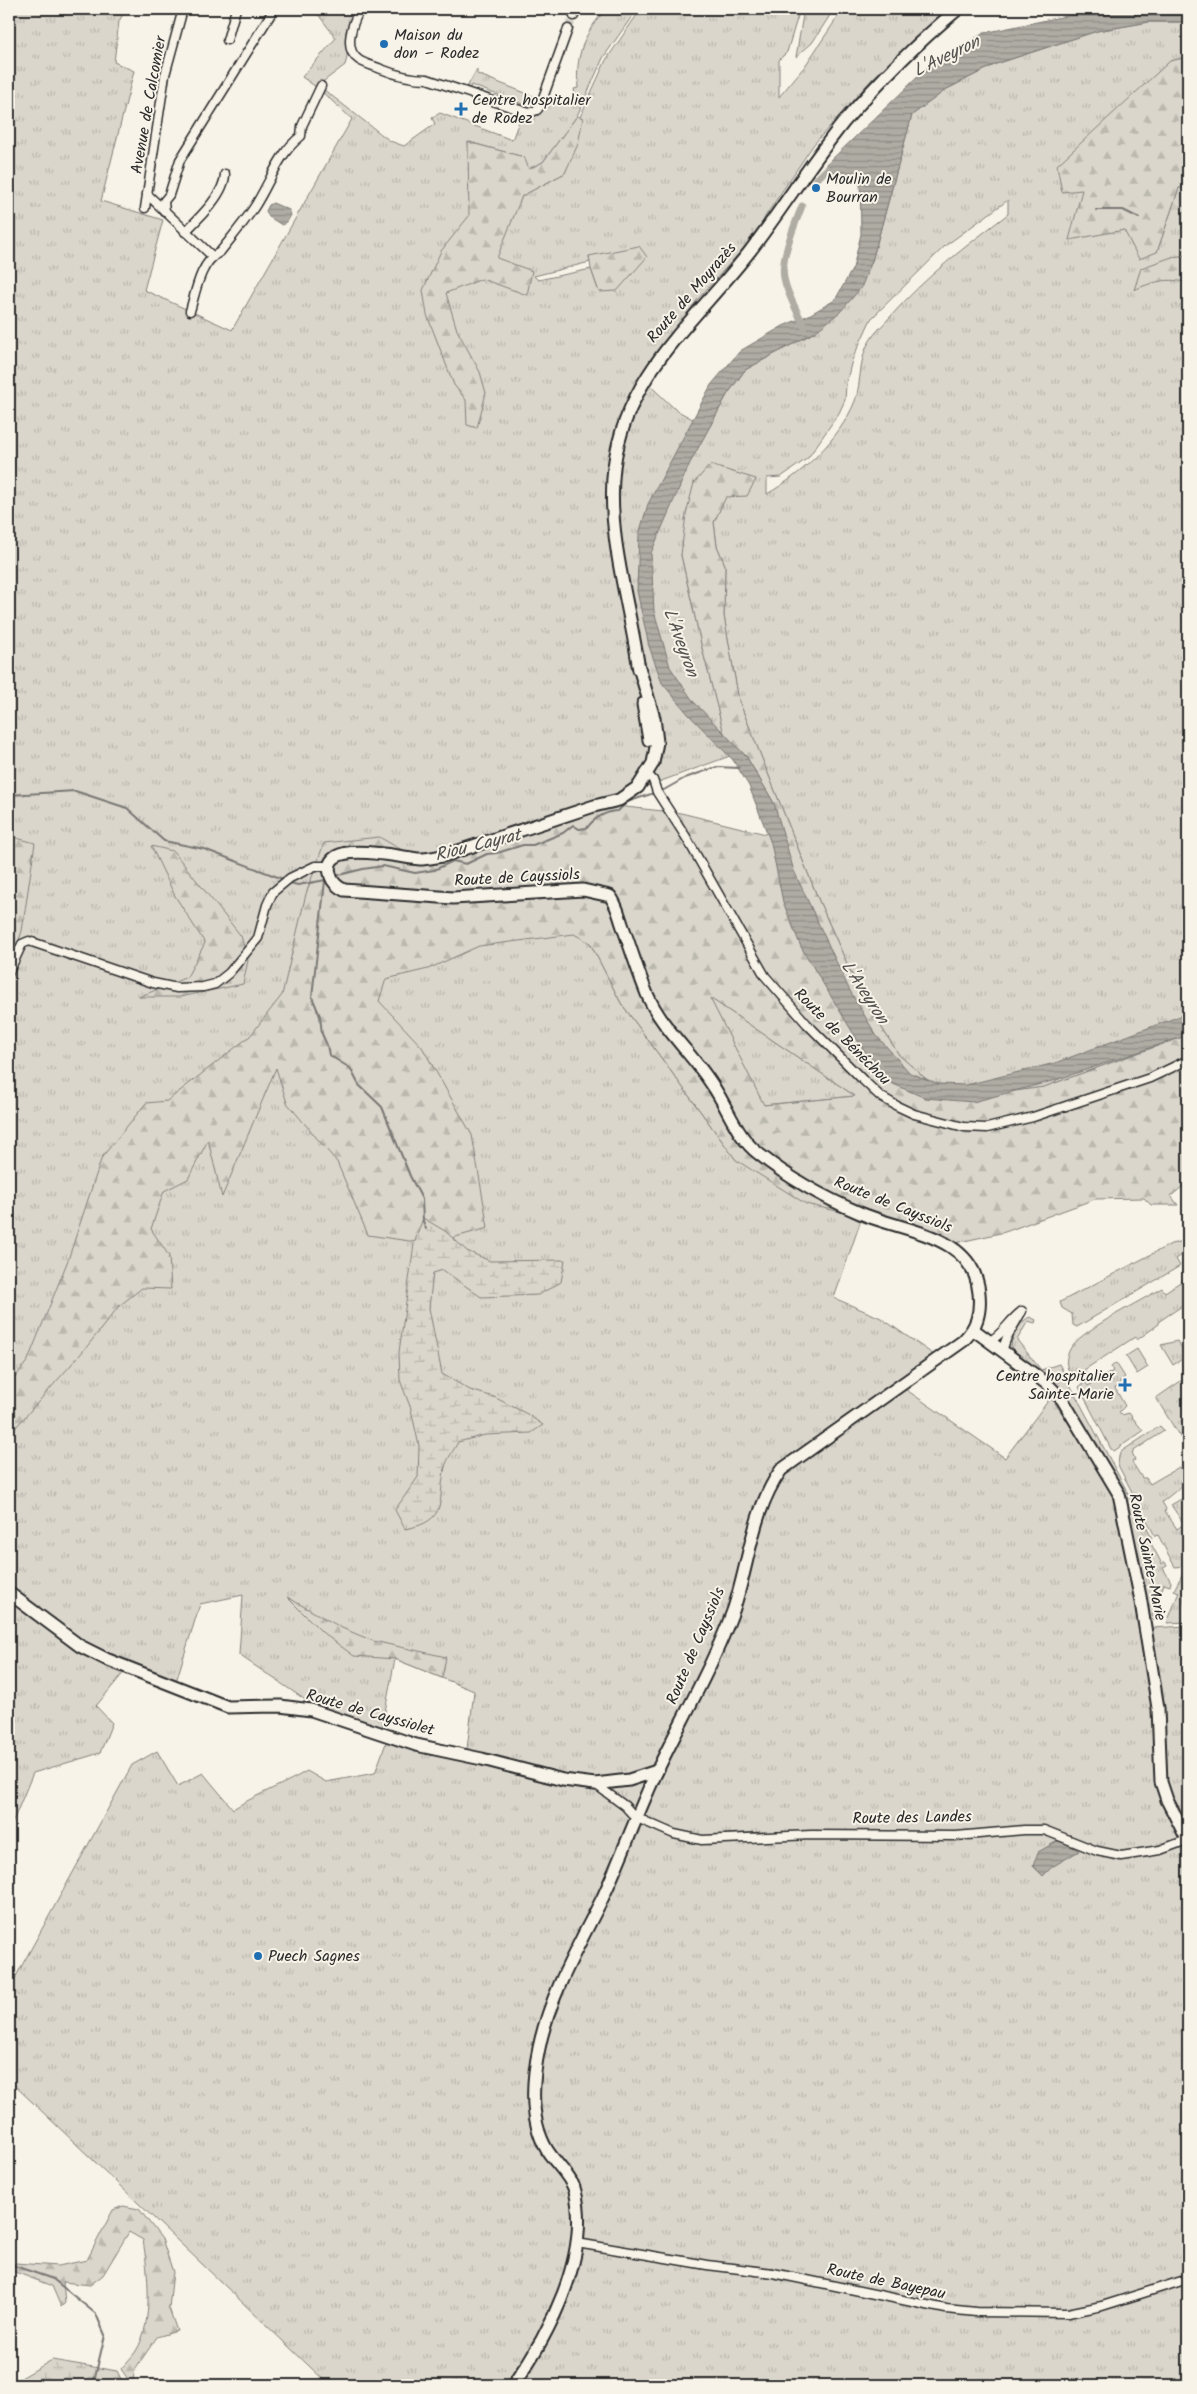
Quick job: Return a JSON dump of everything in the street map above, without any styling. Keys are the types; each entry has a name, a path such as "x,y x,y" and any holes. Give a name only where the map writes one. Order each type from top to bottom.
{"street":[{"name":"Avenue de Calcomier","path":"145,208 165,75 183,9"},
{"path":"227,40 236,9"},
{"path":"165,212 164,201 169,195 180,160 274,9"},
{"path":"360,9 350,34 350,46 357,59 388,72 412,79 427,79 529,113 537,110 540,106 568,29"},
{"name":"Route de Moyrazès","path":"646,773 650,744 615,535 612,502 614,466 622,428 638,390 659,356 748,253 842,125 892,70 958,9"},
{"path":"190,311 206,265 212,256 220,252 254,208 273,170 290,145 301,136 302,126 321,86"},
{"path":"185,232 194,226 225,184 225,174"},
{"path":"147,194 212,256"},
{"path":"9,972 22,944 29,941 153,983 177,988 203,987 215,984 229,973 258,938 267,905 273,892 287,881 316,866 329,868 336,856 346,852 421,859 443,856 594,806 634,783 646,773"},
{"name":"Route de Bénéchou","path":"646,773 653,780 657,792 686,836 765,976 807,1024 863,1080 880,1096 897,1106 914,1114 964,1127 987,1128 1033,1117 1150,1078 1188,1060"},
{"name":"Route de Cayssiols","path":"329,868 334,883 344,890 454,898 583,890 610,896 648,996 662,1019 713,1085 746,1142 758,1154 810,1188 860,1213 934,1238 958,1250 974,1269 978,1284 979,1314 974,1330 963,1341 781,1470 768,1488 733,1610 635,1818"},
{"path":"990,1341 1000,1336 1022,1311 1007,1337 1002,1351"},
{"name":"Route Sainte-Marie","path":"974,1330 1046,1383 1062,1399 1119,1494 1138,1586 1155,1689 1161,1782 1167,1800 1188,1840"},
{"name":"Route de Cayssiolet","path":"9,1593 80,1646 106,1659 228,1707 280,1706 311,1710 416,1745 482,1759 539,1775 595,1784 629,1780 657,1772"},
{"path":"513,2385 534,2358 553,2316 572,2265 577,2243 578,2216 575,2190 547,2150 538,2131 533,2090 538,2049 546,2018 556,1993 621,1858 635,1818 625,1806 595,1784"},
{"name":"Route des Landes","path":"635,1818 674,1834 702,1840 811,1835 956,1836 1044,1830 1098,1851 1122,1856 1160,1850 1188,1840"},
{"name":"Route de Bayepau","path":"577,2243 707,2265 773,2273 946,2309 976,2312 1068,2313 1102,2306 1188,2278"}],"green space":[{"path":"9,9 126,9 119,21 114,62 134,71 101,201 163,220 144,290 232,330 352,119 321,91 323,89 390,141 404,146 435,124 432,118 440,113 512,140 521,116 533,116 542,109 546,101 561,100 562,103 576,99 574,89 578,88 577,77 580,55 587,35 599,17 607,9 637,9 603,58 577,116 543,162 529,169 523,157 469,142 512,218 522,196 565,173 583,119 580,117 606,60 641,9 800,9 787,52 779,60 779,97 805,66 843,9 949,9 872,79 814,144 766,215 757,233 698,299 640,376 676,410 709,428 727,395 745,370 815,332 872,261 912,115 947,89 996,64 1097,31 1149,22 1188,22 1188,57 1170,61 1083,189 1124,229 1157,252 1179,188 1188,186 1188,1035 1044,1087 950,1100 899,1055 861,995 819,901 739,701 724,616 725,565 717,546 714,522 726,496 710,466 681,555 702,648 730,756 598,804 590,943 621,1003 736,1160 862,1217 834,1298 881,1318 934,1355 895,1382 1005,1458 1051,1397 1115,1492 1141,1634 1151,1628 1188,1626 1188,2385 329,2385 9,2080 9,1989 132,1765 157,1751 178,1786 203,1773 233,1809 307,1771 326,1782 375,1773 390,1732 467,1749 474,1691 395,1659 382,1727 313,1705 239,1655 243,1595 200,1604 174,1688 125,1671 96,1706 112,1723 100,1753 33,1773 9,1831","holes":["1008,200 1008,214 932,275 875,333 864,354 855,401 840,429 806,466 767,494 767,478 781,477 808,458 839,413 845,400 846,384 852,360 871,319 945,246","589,256 599,292 591,269 538,280 534,276 590,262"]},
{"path":"314,9 355,9 346,31 347,58 345,65 316,87 302,77 336,38"},
{"path":"804,9 834,9 812,43 796,57"},
{"path":"1188,57 1188,186 1179,188 1157,252 1139,259 1124,230 1069,240 1082,190 1062,192 1057,165 1170,61"},
{"path":"477,69 477,74 538,98 537,101 530,108 522,108 522,104 471,85 469,90 466,89"},
{"path":"577,116 583,118 578,144 565,173 522,196 497,258 532,271 527,295 482,279 446,293 457,330 480,372 486,393 477,428 467,425 466,400 454,385 427,315 423,290 441,251 469,216 468,142 524,157 529,169 543,162"},
{"path":"639,246 647,257 617,291 599,292 591,269 589,256"},
{"path":"1188,255 1188,283 1167,280 1134,290 1141,268 1172,257"},
{"path":"710,465 756,479 747,496 726,497 714,522 717,546 725,565 724,616 739,701 819,901 861,995 899,1055 950,1100 1044,1087 1188,1035 1188,1182 1171,1196 1178,1205 1151,1205 1144,1198 1095,1199 1005,1232 942,1246 862,1217 806,1204 736,1160 621,1003 590,943 574,934 479,946 428,969 386,979 379,1001 422,1047 472,1135 488,1228 430,1244 368,1235 337,1162 287,1103 276,1068 222,1197 208,1140 188,1179 164,1191 151,1229 169,1256 171,1289 142,1288 119,1306 85,1349 9,1435 9,1386 28,1360 68,1260 102,1157 146,1103 167,1101 250,1036 282,995 306,894 324,843 379,837 425,863 594,813 598,804 681,813 766,834 774,803 746,756 724,734 681,555 686,514 694,483","holes":["710,998 855,1096 764,1105"]},
{"path":"9,836 35,843 22,931 19,940 9,955"},
{"path":"151,846 173,851 241,936 248,960 243,984 180,997 139,997 187,977 205,943 175,896"},
{"path":"709,997 855,1096 763,1105"},
{"path":"423,1218 445,1231 467,1251 490,1261 565,1260 561,1282 538,1295 481,1297 443,1270 433,1273 429,1308 442,1374 470,1390 494,1397 527,1414 543,1425 531,1433 485,1435 458,1442 445,1467 441,1499 435,1514 429,1520 419,1525 405,1529 395,1510 418,1477 419,1446 411,1409 400,1380 399,1352 414,1244"},
{"path":"1188,1242 1186,1250 1176,1259 1180,1266 1077,1327 1073,1325 1072,1314 1062,1308 1060,1302 1171,1244"},
{"path":"1188,1277 1188,1302 1158,1322 1159,1324 1137,1340 1135,1337 1084,1370 1087,1374 1076,1375 1069,1371 1066,1361 1068,1354 1080,1338 1101,1323 1162,1288 1165,1292"},
{"path":"1030,1317 1036,1320 1035,1323 1028,1321 1017,1340 1041,1370 1059,1364 1152,1538 1149,1540 1162,1564 1165,1562 1167,1566 1163,1568 1171,1582 1170,1586 1164,1584 1152,1616 1156,1618 1155,1620 1149,1620 1127,1504 1070,1404 1011,1347 1017,1329"},
{"path":"1177,1341 1187,1356 1173,1365 1161,1345"},
{"path":"1137,1349 1148,1367 1137,1374 1126,1356"},
{"path":"1116,1363 1125,1377 1120,1381 1122,1385 1115,1388 1125,1406 1119,1412 1122,1415 1129,1413 1143,1431 1114,1451 1111,1449 1079,1387 1085,1382 1088,1386 1113,1371 1111,1367"},
{"path":"1188,1376 1188,1450 1156,1398"},
{"path":"1160,1426 1164,1431 1132,1452 1135,1460 1132,1462 1142,1478 1146,1478 1150,1484 1179,1467 1188,1481 1162,1502 1166,1509 1165,1511 1177,1529 1184,1524 1171,1505 1188,1495 1188,1553 1184,1566 1175,1567 1158,1535 1155,1536 1118,1465 1119,1456 1122,1451"},
{"path":"1184,1571 1186,1579 1188,1576 1185,1591 1188,1590 1188,1608 1185,1592 1184,1599 1188,1622 1167,1623 1179,1592 1174,1590"},
{"path":"287,1597 342,1628 373,1641 446,1657 442,1678 395,1659 354,1656 323,1633"},
{"path":"123,2206 139,2209 162,2239 173,2272 169,2308 177,2331 157,2337 135,2369 132,2385 121,2369 136,2351 142,2339 145,2326 148,2282 143,2240 129,2232 103,2275 90,2285 63,2282 65,2303 61,2307 52,2286 10,2270 15,2263 58,2266 87,2260 113,2210"},
{"path":"52,2360 117,2371 124,2385 9,2385"}],"water":[{"name":"L'Aveyron","path":"1100,9 1188,9 1188,22 1149,22 1097,31 996,64 947,89 912,115 872,261 861,288 840,312 815,332 745,370 727,395 690,463 651,553 654,611 670,667 693,701 746,756 774,803 794,871 849,989 876,1035 910,1073 939,1084 966,1085 1055,1063 1188,1013 1188,1035 1056,1080 973,1102 925,1098 891,1083 861,1046 801,947 783,902 771,843 749,786 733,760 689,715 662,683 649,646 637,591 639,534 648,504 711,385 740,351 783,326 809,315 835,300 853,268 861,234 860,176 834,179 828,172 827,164 928,67 984,33"},
{"path":"273,203 289,210 291,215 287,222 282,225 269,217 266,211 269,205"},
{"path":"1061,1839 1079,1851 1052,1867 1043,1876 1033,1866 1038,1852"}],"waterway":[{"path":"817,179 827,169"},
{"path":"802,206 789,242 783,270 787,290 804,326"},
{"path":"1096,210 1123,210 1139,218"},
{"path":"662,791 685,778 717,767 739,768"},
{"path":"9,795 75,791 127,808 164,841 204,849 283,879"},
{"name":"Riou Cayrat","path":"335,876 383,866 415,873 434,870 453,861 466,864 487,854 523,845 533,845 563,833 573,825 579,829 587,828 604,814 618,811 627,802 654,793"},
{"path":"290,883 298,885 326,880"},
{"path":"325,881 312,997 320,1016 322,1034 329,1055 350,1068 359,1085 382,1107 410,1176 422,1199 423,1221 426,1229"},
{"path":"9,2264 53,2279 96,2314 105,2335 93,2385"}],"tunnel":[{"path":"568,29 574,16"}],"place":[{"name":"Maison du don – Rodez","path":"384,44"},
{"name":"Centre hospitalier de Rodez","path":"461,109"},
{"name":"Moulin de Bourran","path":"816,188"},
{"name":"Centre hospitalier Sainte-Marie","path":"1125,1385"},
{"name":"Puech Sagnes","path":"258,1956"}]}
